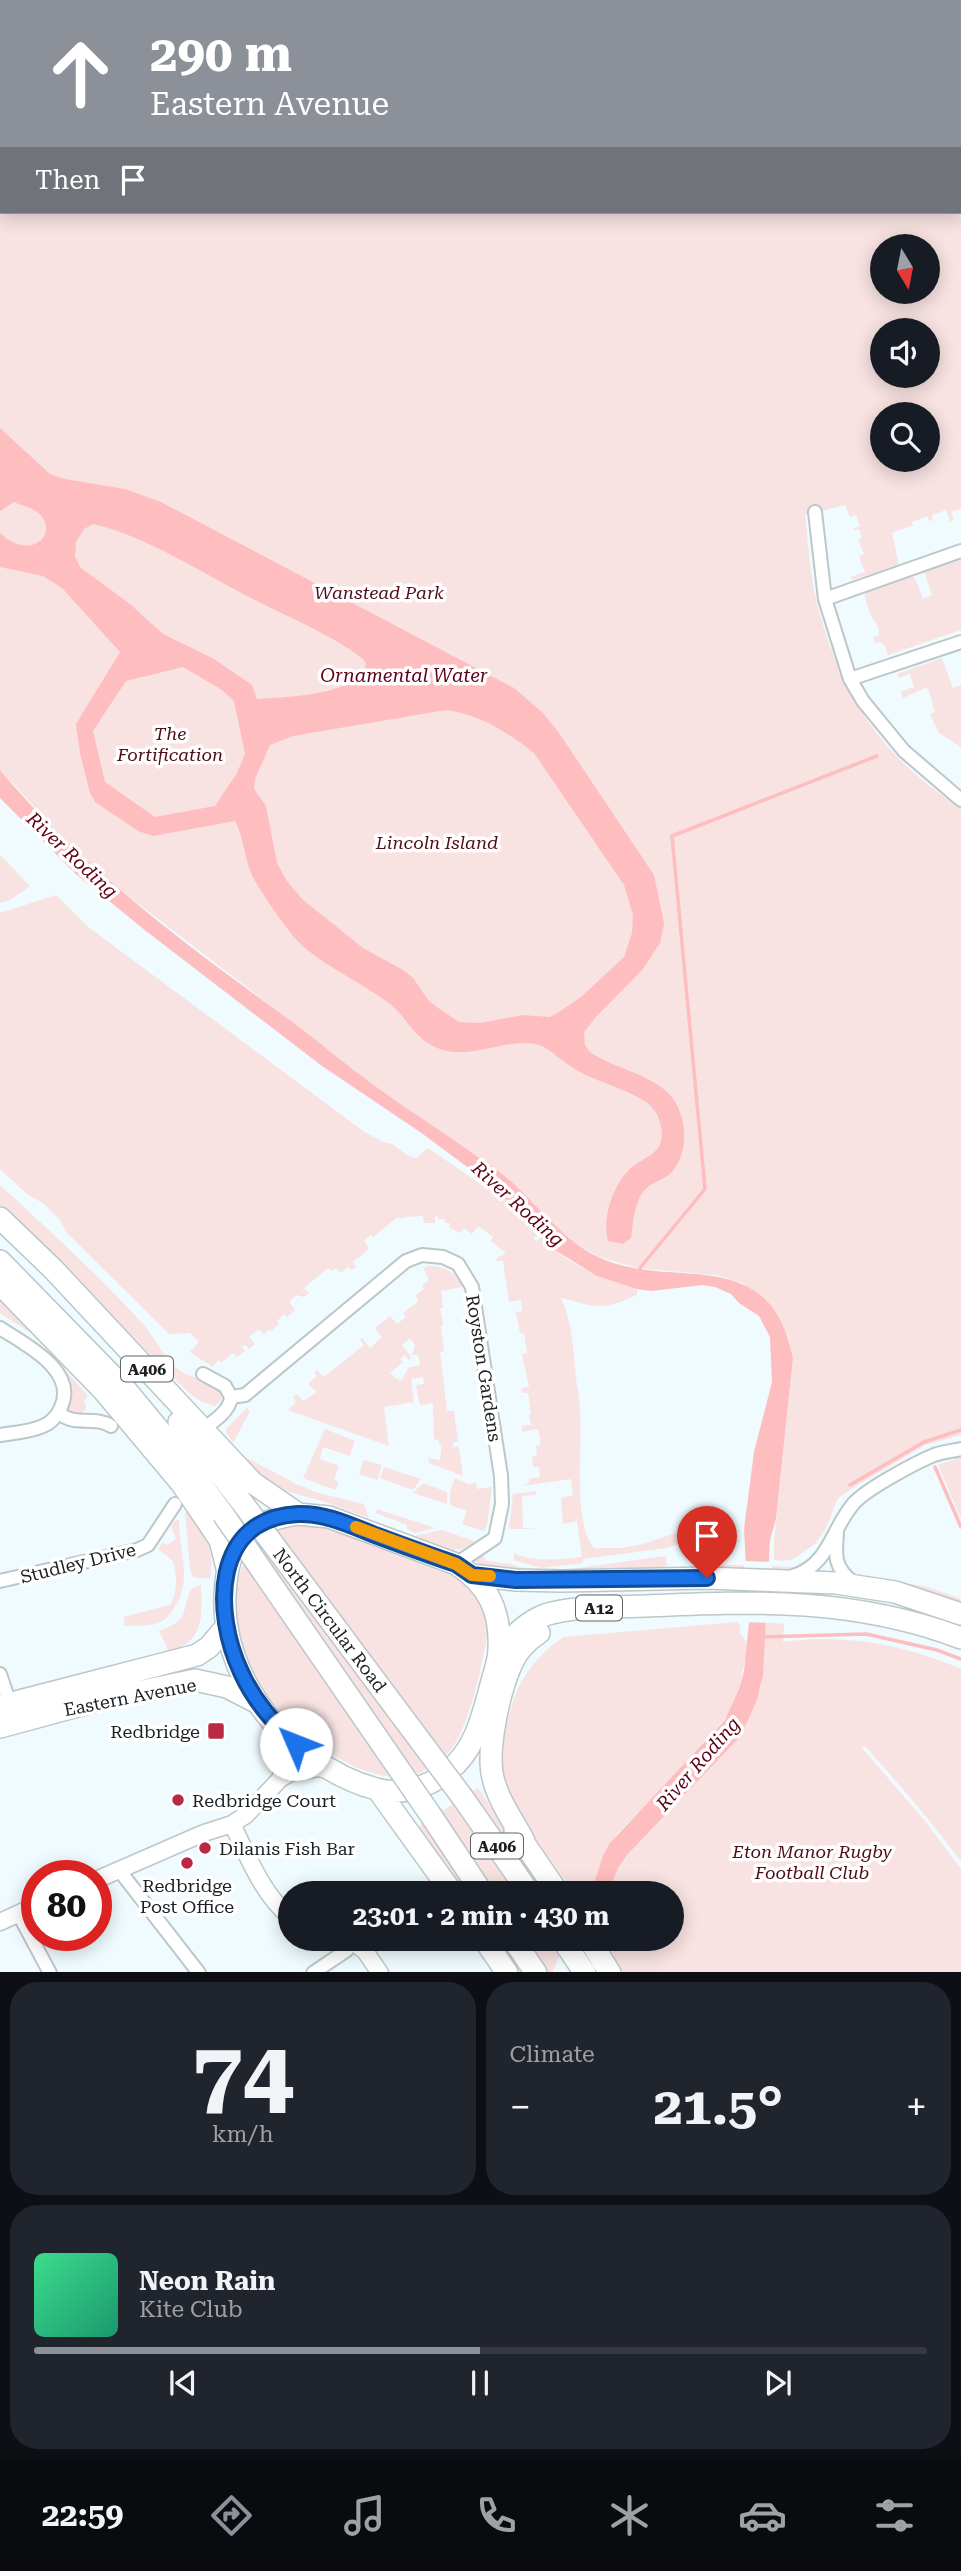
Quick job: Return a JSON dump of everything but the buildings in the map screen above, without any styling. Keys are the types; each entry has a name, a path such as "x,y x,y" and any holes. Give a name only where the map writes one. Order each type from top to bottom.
{"highway":[{"name":"A406","path":"0,1218 54,1270 253,1483 298,1514"},
{"name":"North Circular Road","path":"0,1237 139,1377 195,1440 463,1798 521,1881"},
{"name":"North Circular Road","path":"0,1261 125,1389 178,1453 223,1514 474,1881"},
{"name":"A406","path":"0,1284 104,1391 182,1485 220,1540 227,1568"},
{"name":"A12","path":"464,1569 481,1584 495,1611 500,1651 480,1729 455,1766 433,1783 404,1790 378,1790 331,1770 307,1753 258,1703 241,1672 225,1628 223,1606 227,1568 233,1548 253,1527 278,1517 298,1514 329,1517 464,1569 516,1580 687,1578 856,1584 895,1591 961,1614"},
{"name":"A406","path":"550,1881 497,1793 490,1759 491,1743 513,1662 532,1637 555,1625 674,1616 711,1603"},
{"name":"A12","path":"500,1651 525,1625 547,1614 587,1609 711,1603 850,1608 898,1617 961,1639"},
{"name":"Eastern Avenue","path":"4,1704 197,1655 209,1647 225,1628"},
{"name":"Eastern Avenue","path":"0,1727 100,1700 195,1680 227,1687 258,1703"},
{"name":"A406","path":"480,1729 483,1771 488,1790 496,1806 524,1841"},
{"path":"378,1790 444,1881"},
{"path":"492,1951 507,1972"},
{"path":"521,1951 536,1972"},
{"path":"569,1951 584,1972"},
{"path":"597,1951 610,1972"}],"street":[{"path":"815,512 825,599 850,679 863,701 904,751 961,800"},
{"path":"825,599 961,551"},
{"path":"850,679 961,642"},
{"name":"Royston Gardens","path":"203,1429 238,1396 406,1261 422,1255 443,1256 458,1264 472,1287 478,1316 501,1476 502,1504 495,1538 464,1569"},
{"path":"0,1328 41,1355 57,1371 64,1393 64,1402 59,1413 43,1427 0,1436"},
{"path":"203,1374 238,1396"},
{"path":"59,1413 72,1421 101,1420 111,1426"},
{"path":"778,1580 800,1574 816,1565 838,1527 859,1499 936,1454 961,1449"},
{"name":"Studley Drive","path":"0,1581 137,1550 148,1545 176,1504"},
{"path":"838,1527 835,1552 837,1565 844,1576 856,1584"},
{"path":"0,1674 4,1704 18,1712 100,1700"},
{"path":"280,1780 286,1757 286,1734"},
{"path":"112,1873 204,1833 232,1824 246,1815 290,1773 302,1769 331,1770"},
{"path":"232,1824 278,1907"},
{"path":"119,1870 199,1972"},
{"path":"0,1922 21,1912"},
{"path":"18,1913 50,1972"},
{"path":"313,1972 345,1951"},
{"path":"365,1951 380,1972"}],"green space":[{"name":"Wanstead Park","path":"0,214 961,214 961,509 951,512 954,520 950,522 946,510 932,515 933,520 929,521 927,516 892,533 899,565 852,580 851,577 865,572 859,556 864,554 858,540 862,538 859,529 854,530 860,526 856,515 850,517 845,505 805,515 816,599 837,664 851,693 867,719 907,767 961,808 961,1435 925,1445 838,1498 826,1528 815,1544 793,1559 774,1560 793,1358 788,1335 743,1283 716,1275 637,1268 597,1256 576,1243 507,1178 375,1086 118,888 76,851 0,770"},
{"path":"961,560 961,630 888,655 884,644 875,643 873,637 879,635 879,629 871,616 864,593 914,576 923,599 932,595 924,572"},
{"path":"942,658 953,688 961,685 961,747 939,733 930,714 935,712 928,689 903,698 901,692 914,687 910,674 899,678 897,674"},
{"path":"0,855 30,886 10,900 0,903"},
{"path":"56,895 87,926 363,1131 392,1144 408,1156 416,1158 428,1148 498,1196 501,1194 528,1222 537,1236 533,1238 536,1242 542,1237 573,1263 637,1289 637,1295 606,1306 561,1298 570,1327 580,1402 581,1502 587,1536 594,1548 622,1548 643,1544 684,1530 701,1537 667,1548 583,1559 583,1563 541,1568 514,1560 514,1553 538,1559 582,1557 577,1521 563,1524 561,1498 573,1495 571,1479 522,1486 529,1483 529,1479 540,1477 539,1467 533,1467 532,1457 537,1456 536,1446 541,1445 538,1429 522,1432 522,1426 531,1425 531,1414 528,1393 522,1393 522,1388 529,1387 522,1354 527,1353 524,1333 520,1333 516,1312 522,1311 521,1300 509,1302 503,1261 496,1259 506,1253 491,1241 493,1237 478,1226 472,1234 464,1228 460,1233 450,1228 450,1223 445,1223 445,1219 438,1219 438,1216 435,1217 435,1223 424,1223 423,1216 398,1217 364,1241 369,1249 353,1262 356,1267 352,1270 348,1267 341,1273 336,1268 331,1271 328,1268 304,1288 309,1293 304,1297 296,1295 289,1302 295,1310 287,1317 284,1314 277,1321 279,1324 271,1331 269,1329 264,1334 259,1329 249,1337 255,1344 249,1349 245,1345 242,1347 245,1351 237,1357 233,1353 222,1362 218,1360 213,1367 190,1352 199,1342 190,1333 169,1334 67,1233 60,1220 43,1203 28,1195 0,1169 0,913"},
{"path":"0,1185 127,1307 144,1325 173,1365 212,1384 222,1395 220,1402 215,1406 208,1404 182,1386 0,1205"},
{"path":"423,1267 449,1271 462,1287 441,1291 444,1351 440,1352 447,1411 454,1411 458,1442 453,1442 453,1447 459,1447 463,1476 429,1463 428,1458 440,1460 442,1445 439,1440 434,1439 433,1403 420,1405 416,1385 424,1384 423,1377 411,1379 414,1402 384,1407 389,1446 288,1410 296,1402 293,1397 297,1394 303,1401 317,1392 308,1384 317,1376 314,1373 317,1370 324,1377 364,1345 360,1340 362,1338 370,1348 382,1337 375,1328 390,1316 397,1324 406,1317 403,1313 419,1301 415,1296 424,1289 422,1285 429,1280","holes":["410,1338 415,1345 412,1355 418,1355 420,1365 408,1368 402,1380 395,1378 390,1373 403,1362 400,1359 405,1355 409,1361 411,1357 402,1345"]},
{"path":"0,1296 49,1345 0,1313"},
{"path":"58,1362 88,1396 84,1401 86,1408 79,1417 70,1414 68,1410 71,1381"},
{"path":"247,1408 250,1411 233,1443 225,1430"},
{"path":"325,1429 355,1441 350,1456 323,1447 320,1459 339,1466 334,1480 339,1482 335,1490 303,1478"},
{"path":"236,1452 318,1493 364,1504 369,1518 275,1488 264,1482"},
{"path":"961,1457 961,1519 938,1465"},
{"path":"364,1460 382,1465 377,1480 359,1474"},
{"path":"384,1467 421,1479 413,1490 380,1478"},
{"path":"455,1478 468,1484 476,1483 477,1489 492,1487 484,1531 462,1524 467,1511 450,1505 450,1492"},
{"path":"423,1483 447,1492 447,1504 413,1493"},
{"path":"536,1491 536,1495 522,1496 523,1528 537,1529 509,1529 513,1494"},
{"path":"189,1509 208,1543 211,1559 210,1579 193,1577 190,1569 185,1513"},
{"path":"377,1509 435,1528 415,1533 407,1529 407,1525 376,1513"},
{"path":"179,1520 184,1574 181,1595 176,1605 166,1618 158,1623 124,1626 124,1617 170,1605 173,1600 176,1578 173,1561 158,1549 163,1542 167,1545 176,1539 171,1526"},
{"path":"303,1525 329,1529 452,1576 460,1580 478,1598 485,1613 488,1631 479,1675 459,1737 434,1766 414,1775 393,1777 351,1765 330,1753 294,1725 258,1686 239,1638 235,1613 236,1588 243,1566 255,1547 275,1533"},
{"path":"442,1530 474,1541 476,1545 444,1549 428,1545 414,1536"},
{"path":"481,1553 487,1561 541,1573 666,1556 667,1566 596,1574 542,1574 493,1567 473,1561"},
{"path":"707,1564 796,1567 787,1571 708,1568"},
{"path":"874,1578 928,1587 961,1599 961,1608"},
{"path":"201,1585 199,1626 189,1641 169,1652 159,1631 180,1619 191,1589"},
{"path":"737,1622 747,1643 739,1689 729,1714 618,1833 603,1855 595,1881 566,1881 516,1806 501,1768 500,1751 514,1698 530,1668 564,1637"},
{"name":"Eton Manor Rugby Football Club","path":"766,1622 784,1624 783,1642 829,1639 874,1643 918,1653 961,1669 961,1862 891,1775 866,1747 861,1747 926,1822 961,1869 961,1972 568,1972 579,1951 684,1951 684,1881 613,1881 627,1855 739,1738 761,1688"},
{"path":"478,1788 542,1881 457,1881 419,1826"},
{"path":"504,1951 562,1951 552,1972 519,1972"}],"water":[{"name":"Ornamental Water","path":"0,428 50,474 125,489 161,502 514,688 543,713 654,875 664,923 660,943 643,969 584,1032 585,1045 590,1052 666,1091 679,1109 682,1120 684,1144 677,1165 670,1174 643,1192 634,1214 631,1238 623,1244 608,1241 607,1214 613,1195 627,1172 653,1153 661,1141 659,1119 648,1103 571,1067 539,1045 509,1044 456,1052 431,1045 419,1036 390,1004 316,957 293,935 251,874 235,821 153,836 138,831 95,802 90,793 80,753 76,724 120,652 62,588 43,576 0,567 0,533 12,542 32,545 45,535 46,528 43,519 31,508 14,502 0,511","holes":["93,524 153,546 336,641 363,659 366,664 360,675 336,689 257,699 252,685 214,659 163,634 130,604 81,568 75,557 76,542 84,529","183,667 222,690 234,701 245,754 237,773 215,806 155,817 105,782 93,731 126,681","446,710 482,720 514,738 534,753 624,885 633,915 632,933 624,957 581,997 549,1017 523,1015 480,1023 459,1022 441,1010 429,1001 413,978 403,970 363,948 302,899 277,863 266,806 254,789 255,779 270,745 293,736"]},
{"name":"River Roding","path":"0,770 64,839 170,931 375,1086 502,1174 559,1229 587,1251 617,1264 737,1282 761,1296 780,1320 793,1358 776,1519 770,1540 763,1676 757,1700 739,1738 627,1855 613,1881 595,1881 610,1843 725,1720 744,1671 749,1622 744,1529 754,1452 772,1382 770,1337 759,1316 739,1303 731,1294 715,1287 703,1285 651,1291 637,1289 597,1276 550,1247 493,1186 420,1132 322,1066 146,931 76,874 0,798"}],"pier":[{"path":"744,1561 772,1562 769,1623 745,1622"}],"waterway":[{"path":"640,1272 640,1268 705,1189 672,836 877,756"},
{"path":"850,1485 924,1442 961,1430"},
{"path":"935,1467 961,1527"},
{"path":"760,1637 866,1634 937,1650 961,1659"}],"slow traffic":[{"path":"356,1527 456,1564 472,1575 490,1576"}],"place":[{"name":"Redbridge","path":"216,1731"},
{"name":"Redbridge Court","path":"178,1800"},
{"name":"Dilanis Fish Bar","path":"205,1848"},
{"name":"Redbridge Post Office","path":"187,1863"}],"route":[{"path":"296,1744 258,1703 241,1672 225,1628 223,1606 227,1568 233,1548 253,1527 267,1521 298,1514 329,1517 456,1564 472,1575 562,1581 707,1578"}],"park label":[{"name":"The Fortification","path":"170,743"},
{"name":"Lincoln Island","path":"437,842"}]}
